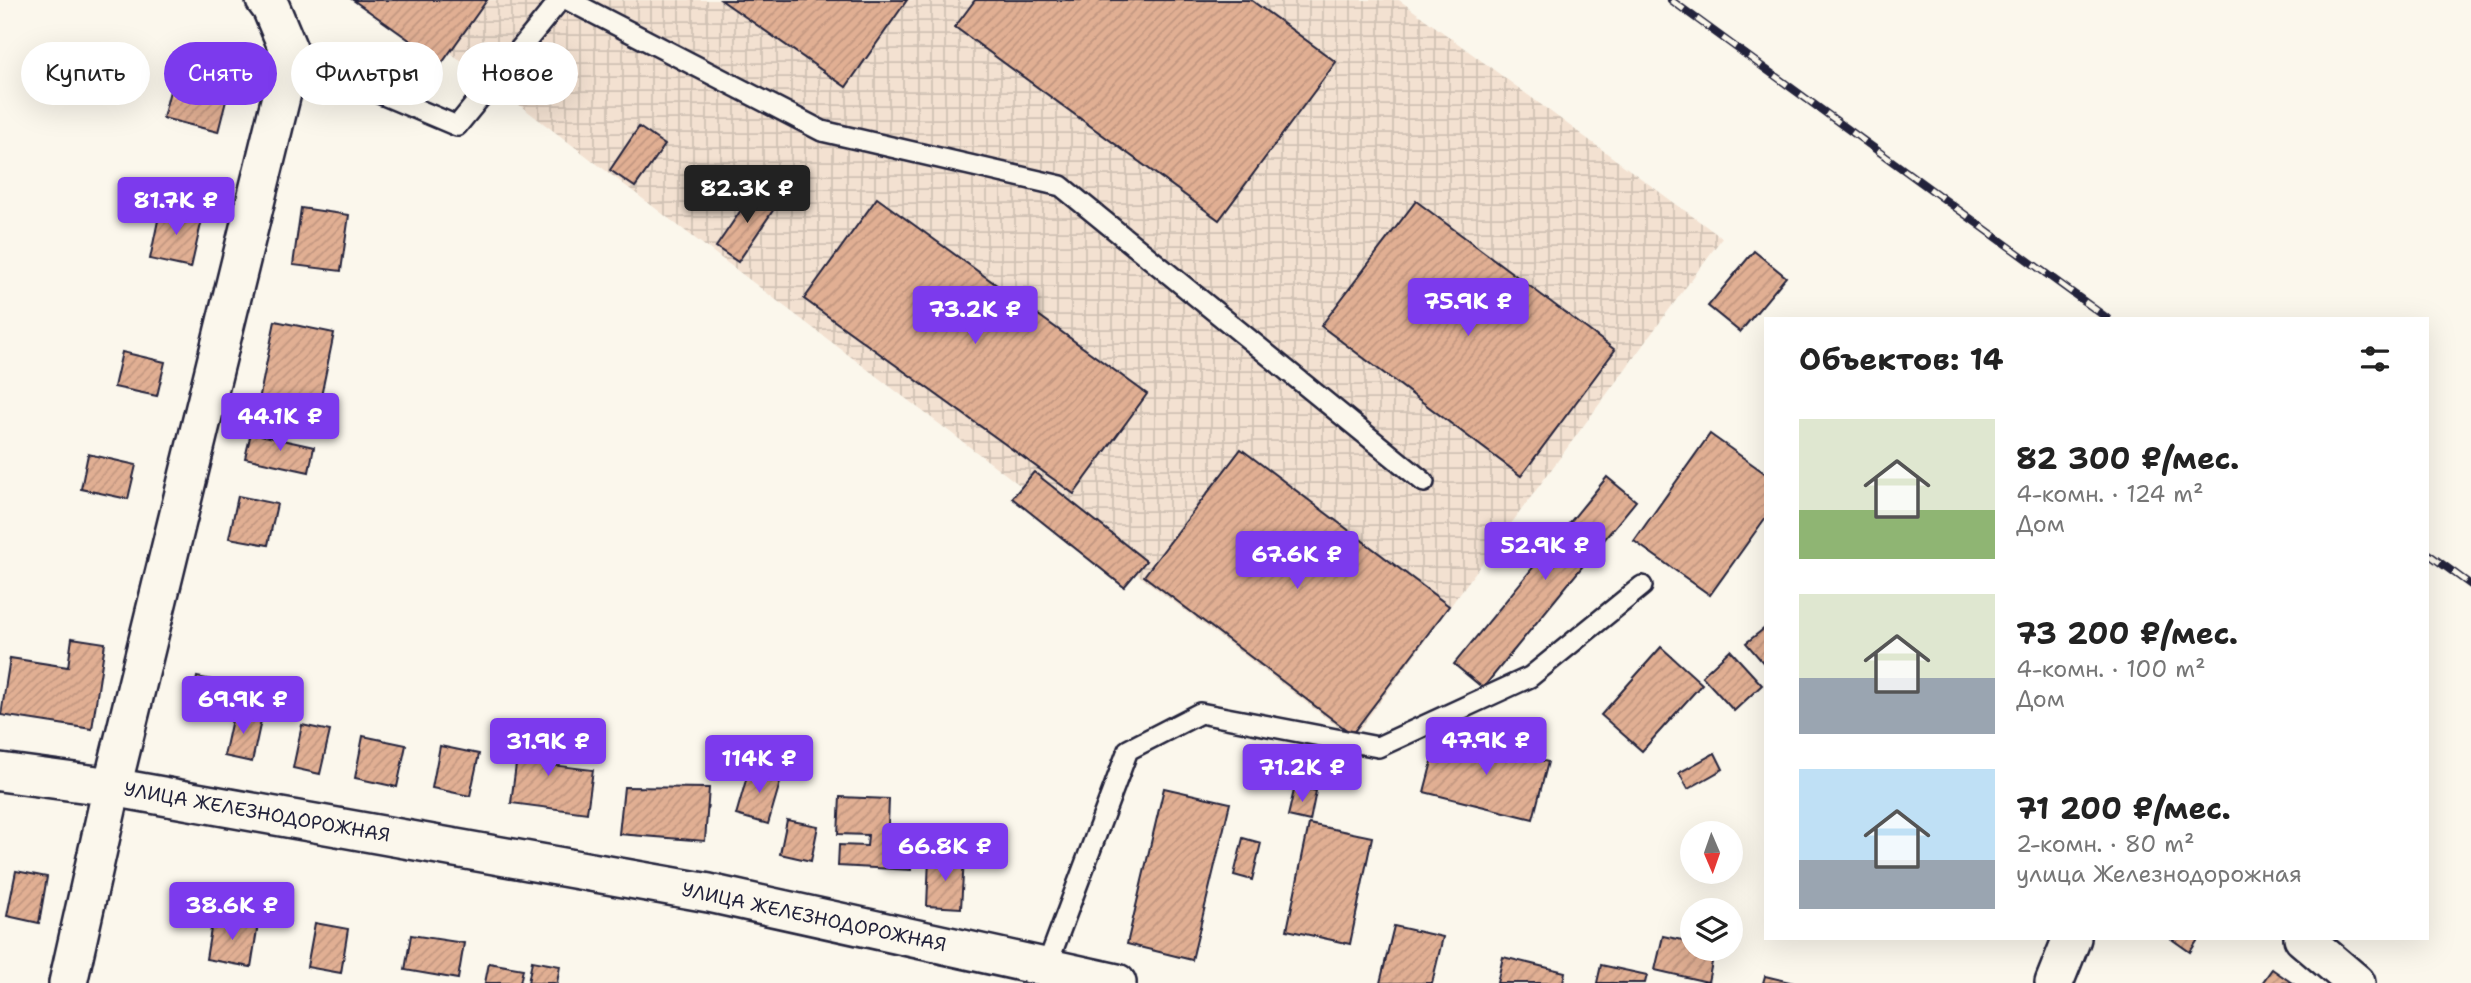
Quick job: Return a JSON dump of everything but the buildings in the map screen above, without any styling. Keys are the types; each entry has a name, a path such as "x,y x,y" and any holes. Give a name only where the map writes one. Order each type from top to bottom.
{"street":[{"path":"265,0 291,56"},
{"name":"УЛИЦА ЖЕЛЕЗНОДОРОЖНАЯ","path":"291,56 112,787 709,892 1044,975 1117,983"},
{"path":"0,772 112,787 68,983"},
{"path":"2054,983 2071,940"},
{"path":"2305,940 2356,983"}],"lane":[{"path":"407,105 457,126 560,0"},
{"path":"568,0 822,131 1061,186 1424,482"},
{"path":"1044,975 1128,750 1200,713 1378,747 1530,677 1642,586"}],"shaded area":[{"path":"381,0 1399,0 1722,238 1353,738 519,105 578,105 578,42 457,42 457,58 443,47 443,42 436,42"}],"railway":[{"path":"1671,0 2106,317"},
{"path":"2429,554 2471,585"}]}
